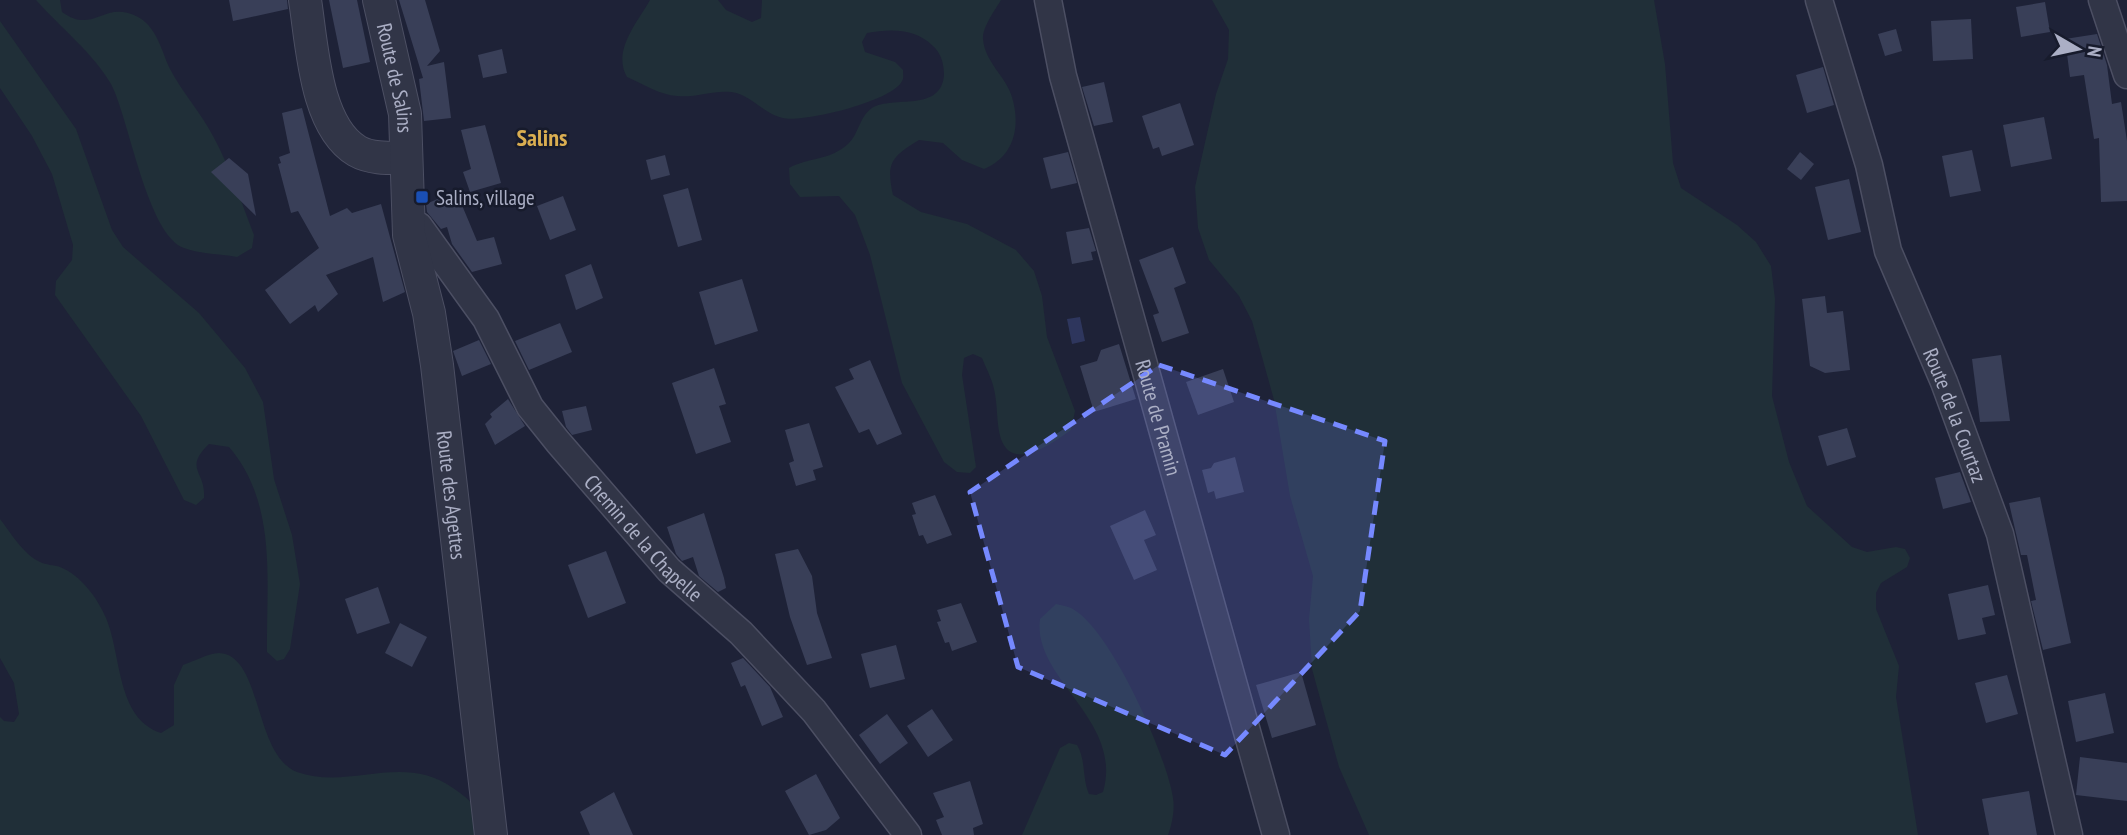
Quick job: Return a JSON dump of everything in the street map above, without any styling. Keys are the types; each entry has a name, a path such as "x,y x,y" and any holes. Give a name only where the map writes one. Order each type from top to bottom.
{"street":[{"path":"305,0 321,90 335,131 348,144 367,155 406,158"},
{"name":"Route de Salins","path":"379,0 405,114 406,158"},
{"name":"Route de Pramin","path":"1048,0 1063,76 1276,835"},
{"name":"Route de la Courtaz","path":"1819,0 1869,165 1888,251 1944,382 2000,534 2069,835"},
{"path":"2102,0 2127,75"},
{"name":"Route des Agettes","path":"406,158 408,220 437,365 491,835"},
{"name":"Chemin de la Chapelle","path":"408,220 419,226 468,292 486,319 530,407 558,442 669,570 741,633 814,711 908,835"}],"highlighted area":[{"path":"1159,365 1385,441 1360,611 1225,755 1018,667 970,492"}],"shaded area":[{"path":"36,0 60,0 62,12 73,18 91,19 125,12 143,20 149,26 158,39 175,78 208,127 225,160 254,235 252,248 237,257 190,250 171,239 149,199 111,84 86,51"},
{"path":"650,0 718,0 726,10 752,22 761,18 762,0 1001,0 987,24 983,39 988,55 1009,89 1015,108 1015,130 1008,149 994,164 984,169 962,160 943,143 919,140 902,151 893,162 891,184 893,195 921,212 967,224 1016,250 1034,271 1042,296 1047,337 1075,411 1071,430 1034,452 1015,454 1007,449 999,433 992,381 982,358 973,354 964,358 962,375 976,467 970,473 957,472 944,462 902,383 870,255 855,215 839,196 800,197 790,184 789,168 834,153 848,144 864,116 872,108 881,104 925,99 934,94 941,87 944,75 942,59 936,49 926,40 902,31 867,33 862,42 865,52 895,62 903,70 903,80 895,89 866,103 828,114 783,118 731,92 671,95 627,77 622,57 624,47"},
{"path":"1212,0 1654,0 1665,64 1673,163 1681,188 1737,225 1756,242 1771,266 1775,299 1772,396 1789,462 1807,506 1852,547 1867,552 1896,547 1905,549 1910,558 1907,567 1881,583 1876,593 1876,609 1899,666 1896,697 1918,835 1369,835 1339,767 1312,669 1309,619 1313,576 1290,496 1274,400 1252,321 1239,296 1209,260 1198,228 1195,187 1216,94 1228,59 1229,30"},
{"path":"0,21 76,129 112,230 123,247 199,313 245,368 263,402 274,479 292,535 300,584 290,649 284,659 277,661 267,652 266,545 262,518 245,469 229,447 209,444 201,452 197,465 204,498 196,505 184,500 141,416 55,295 56,281 72,260 73,245 52,174 32,136 0,88"},
{"path":"0,519 28,554 40,562 68,571 82,582 93,596 106,618 128,700 146,725 161,733 174,725 174,685 183,665 219,653 233,658 244,670 272,747 283,762 297,772 317,777 336,777 395,772 434,778 453,788 471,803 479,819 481,835 0,835 0,717 4,721 14,722 19,714 14,683 0,658"},
{"path":"1056,604 1071,608 1086,620 1103,640 1134,694 1160,753 1173,798 1172,822 1168,835 1022,835 1060,748 1069,743 1077,745 1080,751 1089,794 1103,792 1106,766 1101,743 1090,721 1049,661 1041,641 1040,619"}],"water":[{"path":"1080,317 1085,341 1072,344 1067,319"}],"building":[{"path":"229,0 287,0 288,9 233,21"},
{"path":"329,0 357,0 370,62 343,68"},
{"path":"399,0 425,0 440,51 427,66 444,62 451,118 424,121 419,79 423,78"},
{"path":"2045,2 2050,32 2021,37 2016,7"},
{"path":"1971,19 1973,59 1933,61 1931,21"},
{"path":"1896,29 1902,51 1885,56 1878,34"},
{"path":"2097,34 2107,65 2112,104 2121,102 2127,141 2127,201 2101,202 2099,138 2094,139 2084,75 2070,77 2065,39"},
{"path":"502,49 507,73 483,78 478,55"},
{"path":"1823,67 1834,105 1807,113 1796,75"},
{"path":"1104,82 1113,122 1094,126 1082,87"},
{"path":"1180,103 1194,145 1162,156 1159,147 1153,149 1142,116"},
{"path":"302,108 330,216 347,208 352,213 381,204 405,292 383,302 373,257 326,275 338,294 318,312 315,305 290,324 265,290 319,248 298,211 291,213 278,164 281,163 279,157 290,153 282,113"},
{"path":"2044,117 2052,159 2011,167 2003,125"},
{"path":"485,125 501,183 470,192 463,172 471,169 461,130"},
{"path":"1972,150 1981,191 1950,197 1942,156"},
{"path":"1068,152 1077,183 1051,189 1043,158"},
{"path":"1800,152 1814,164 1801,180 1787,169"},
{"path":"665,155 670,175 651,180 646,160"},
{"path":"229,158 248,174 256,216 211,172"},
{"path":"1849,179 1861,232 1828,240 1815,187"},
{"path":"688,188 702,240 678,247 663,195"},
{"path":"456,191 477,241 494,237 502,264 472,272 452,244 447,227 441,229 427,212 426,204"},
{"path":"563,196 576,230 550,240 537,206"},
{"path":"1089,228 1096,251 1091,252 1093,260 1072,264 1066,232"},
{"path":"1173,247 1186,283 1174,288 1189,333 1162,342 1153,315 1159,313 1139,260"},
{"path":"591,264 603,298 576,310 565,275"},
{"path":"742,279 758,331 715,345 699,292"},
{"path":"1825,296 1827,313 1843,311 1850,370 1825,373 1810,366 1802,299"},
{"path":"560,323 572,352 529,370 515,341"},
{"path":"479,340 491,364 462,376 453,351"},
{"path":"1119,344 1136,399 1094,412 1080,366 1097,361 1101,350"},
{"path":"2001,355 2010,421 1980,422 1972,359"},
{"path":"870,360 902,434 877,445 869,429 859,433 835,387 854,379 849,369"},
{"path":"714,368 726,404 719,406 731,442 696,454 672,383"},
{"path":"1223,369 1234,402 1198,415 1186,382"},
{"path":"508,399 525,426 495,445 485,424 492,417 490,414"},
{"path":"586,406 592,430 572,435 566,427 562,411"},
{"path":"809,423 823,467 813,470 816,480 796,486 789,463 794,461 785,430"},
{"path":"1847,428 1856,457 1827,466 1818,436"},
{"path":"1235,457 1244,492 1216,499 1214,491 1208,493 1202,470 1211,468 1214,463"},
{"path":"1960,472 1971,502 1943,509 1935,478"},
{"path":"935,495 952,535 927,544 923,535 919,536 912,515 916,514 912,503"},
{"path":"2040,497 2071,643 2043,650 2031,601 2036,600 2027,555 2021,555 2009,503"},
{"path":"1145,510 1156,535 1144,540 1157,570 1134,580 1110,526"},
{"path":"704,513 726,588 718,592 699,576 693,557 682,561 676,554 667,527"},
{"path":"798,549 812,576 817,613 832,658 807,665 790,617 775,554"},
{"path":"606,551 626,603 588,618 568,565"},
{"path":"1988,585 1995,615 1982,618 1986,634 1958,640 1948,594"},
{"path":"378,587 390,623 357,634 345,599"},
{"path":"961,603 977,642 952,651 949,642 945,643 937,622 941,621 937,610"},
{"path":"400,623 427,637 412,667 385,653"},
{"path":"896,645 905,679 870,688 861,654"},
{"path":"743,658 770,687 783,717 762,726 745,685 741,687 731,663"},
{"path":"1301,672 1316,725 1272,738 1256,685"},
{"path":"2007,675 2018,714 1986,723 1975,683"},
{"path":"2105,693 2114,733 2076,742 2068,701"},
{"path":"932,709 953,740 928,757 907,726"},
{"path":"887,714 908,743 880,764 859,735"},
{"path":"2080,757 2127,763 2127,801 2076,795"},
{"path":"816,774 840,818 826,830 809,835 785,791"},
{"path":"970,781 983,824 973,828 974,835 942,835 936,820 944,817 933,793"},
{"path":"2029,791 2037,835 1989,835 1982,799"},
{"path":"614,792 633,835 590,835 580,812"}],"place":[{"name":"Salins, village","path":"422,197"}],"district":[{"name":"Salins","path":"542,137"}]}
